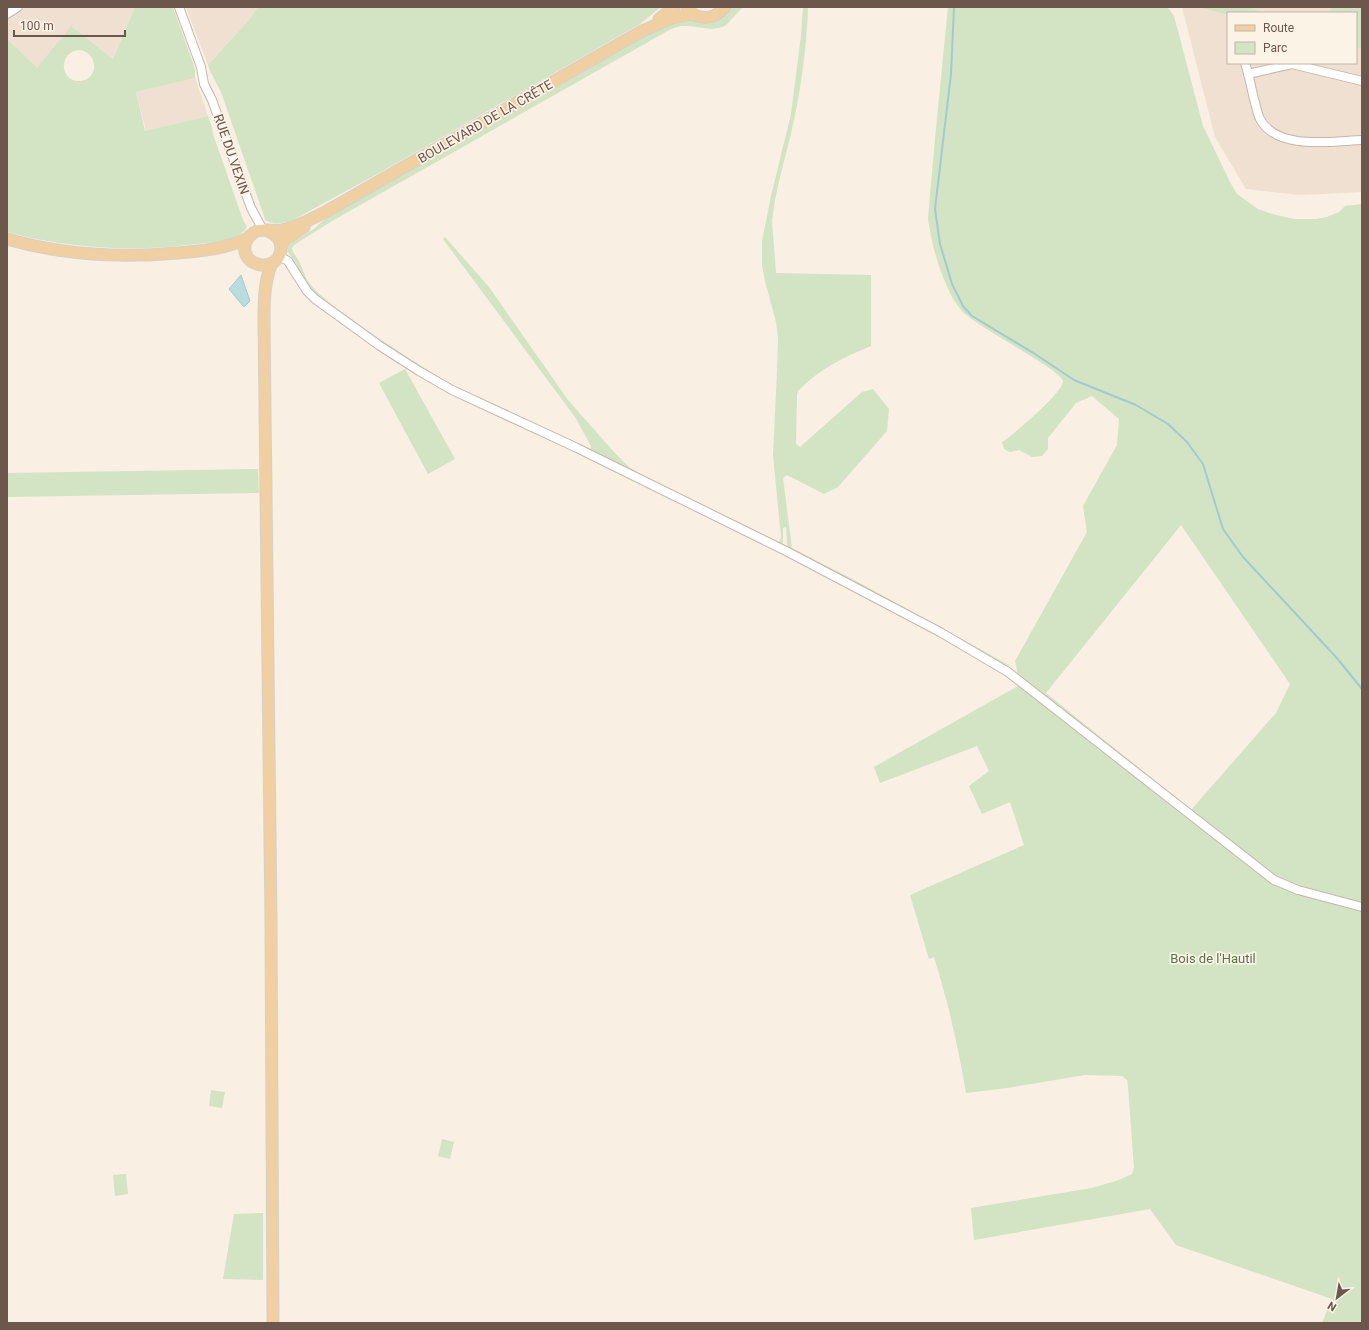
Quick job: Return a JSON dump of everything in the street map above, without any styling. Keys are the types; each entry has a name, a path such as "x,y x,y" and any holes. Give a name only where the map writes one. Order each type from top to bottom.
{"main road":[{"name":"BOULEVARD DE LA CRÊTE","path":"642,31 674,7"},
{"name":"BOULEVARD DE LA CRÊTE","path":"7,239 53,249 97,255 135,256 209,251 232,252 265,265 277,255 289,236 327,211 642,31 689,10 699,17 711,17 718,14 725,7"},
{"name":"BOULEVARD DE LA CRÊTE","path":"209,251 231,246 257,231 280,230 295,226 327,211"},
{"path":"264,300 268,277 277,255 277,237 266,231"},
{"path":"250,236 245,247 260,277 264,300 271,921 273,1323"}],"street":[{"path":"7,14 18,7"},
{"name":"RUE DU VEXIN","path":"179,7 201,67 204,84 212,100 250,208"},
{"path":"1245,64 1259,118 1265,127 1274,134 1286,139 1307,142 1362,140"},
{"path":"1248,74 1283,64 1292,64 1362,81"},
{"path":"250,208 266,231"},
{"path":"250,208 253,224 250,236"},
{"path":"277,255 288,261 307,291 316,299 380,346 419,371 452,390 582,450 786,551 940,632 1008,672 1274,880 1298,890 1362,907"}],"shaded area":[{"path":"7,7 135,7 113,59 71,26 37,69 7,39"},
{"path":"186,7 258,7 248,21 208,65"},
{"path":"1182,7 1198,7 1227,15 1227,64 1357,64 1357,48 1362,49 1362,192 1300,195 1246,189 1215,137"},
{"path":"1246,7 1332,7 1329,12 1264,12"},
{"path":"195,78 208,116 146,131 136,92"}],"green space":[{"path":"135,7 173,7 195,69 195,78 136,92 145,131 208,116 243,220 247,227 243,232 231,239 211,243 149,248 125,248 54,242 7,232 7,39 37,68 71,26 113,59","holes":["80,50 91,56 93,61 93,72 86,80 73,80 68,77 65,72 65,61 68,55 73,52"]},
{"path":"258,7 661,7 640,24 381,172 291,221 271,223 265,220 221,92 208,65 248,21"},
{"path":"731,7 743,7 726,25 712,29 681,26 671,29 332,221 294,245 292,248 293,252 299,261 307,280 315,290 331,304 410,359 454,386 590,450 591,446 575,417 443,239 445,237 489,287 568,400 630,468 779,542 781,537 773,455 778,337 776,322 762,265 762,241 771,196 791,114 801,36 803,7 808,7 805,55 800,87 791,134 773,210 772,221 776,273 871,275 871,346 832,364 814,376 798,391 796,444 800,447 862,392 873,389 889,409 887,431 838,487 824,494 787,475 783,478 792,548 858,582 1009,665 1010,667 789,550 787,544 786,527 783,528 783,543 780,545 453,388 379,341 318,298 303,282 297,265 287,251 293,242 315,228 327,217 651,32 672,22 681,20 710,23 717,21 724,16"},
{"name":"Bois de l'Hautil","path":"948,7 1166,7 1174,16 1203,126 1237,194 1258,209 1294,219 1316,219 1327,217 1339,212 1345,206 1362,204 1362,1323 1322,1323 1332,1299 1176,1245 1150,1209 974,1240 971,1208 1092,1188 1119,1180 1132,1174 1134,1168 1127,1080 1122,1076 1085,1075 966,1093 960,1058 944,991 934,957 929,959 910,895 1024,845 1010,802 982,814 969,786 989,771 977,746 880,783 874,767 1020,685 1015,661 1087,532 1083,506 1117,445 1119,419 1092,396 1076,403 1048,438 1048,449 1042,456 1032,457 1019,450 1010,452 1004,449 1002,442 1026,423 1047,403 1061,386 1063,381 1059,375 1049,368 970,318 955,303 939,267 928,218","holes":["1181,525 1290,684 1276,713 1191,810 1046,693"]},
{"path":"1198,7 1246,7 1264,12 1227,12 1227,15"},
{"path":"1332,7 1362,8 1362,49 1357,48 1357,12 1329,12"},
{"path":"405,369 455,459 428,474 379,383"},
{"path":"258,469 259,493 7,497 7,473"},
{"path":"211,1090 225,1092 222,1108 209,1106"},
{"path":"442,1139 454,1142 450,1159 438,1156"},
{"path":"126,1174 128,1194 115,1196 113,1175"},
{"path":"263,1213 263,1280 223,1279 234,1214"}],"water":[{"path":"241,275 250,301 244,307 229,289"}],"waterway":[{"path":"954,7 951,74 935,209 940,244 952,284 963,306 972,316 1035,354 1074,380 1136,405 1168,424 1187,442 1203,464 1223,529 1243,557 1336,657 1362,689"}]}
